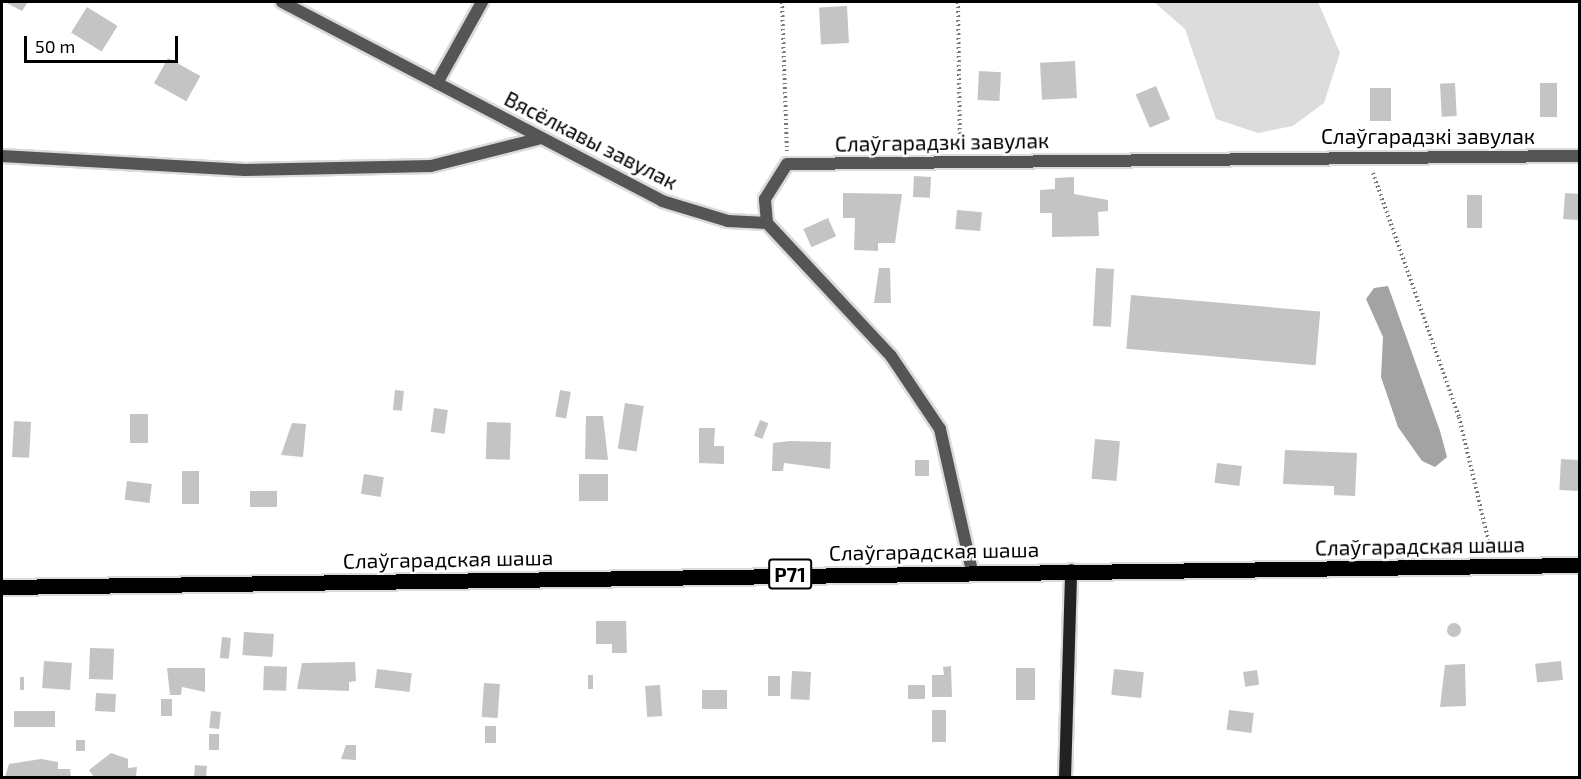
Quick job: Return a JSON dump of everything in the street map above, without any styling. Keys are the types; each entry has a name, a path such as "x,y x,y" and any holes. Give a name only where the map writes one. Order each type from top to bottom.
{"main road":[{"name":"Слаўгарадская шаша","path":"2,587 972,571 1580,565"},
{"path":"1065,777 1071,570"}],"street":[{"name":"Вясёлкавы завулак","path":"282,2 662,201 728,221 767,223"},
{"path":"437,83 482,2"},
{"path":"2,156 245,170 431,166 542,138"},
{"name":"Слаўгарадзкі завулак","path":"788,164 1367,155 1580,156"},
{"path":"788,164 765,199 767,223 891,356 940,429 972,571"}],"path":[{"path":"782,2 788,164"},
{"path":"958,2 960,161"},
{"path":"1367,155 1459,417 1490,547"}],"shaded area":[{"path":"1154,2 1318,2 1340,53 1324,103 1293,126 1258,133 1216,119 1185,29"},
{"path":"1388,286 1440,431 1447,457 1435,467 1422,461 1398,427 1381,377 1383,337 1366,299 1374,288"}],"building":[{"path":"5,2 28,2 22,11"},
{"path":"847,6 849,43 821,44 819,7"},
{"path":"87,7 118,26 102,52 71,32"},
{"path":"168,58 200,76 186,101 154,83"},
{"path":"1075,61 1077,98 1042,100 1040,63"},
{"path":"979,71 1001,72 999,101 977,100"},
{"path":"1455,83 1457,116 1442,117 1440,84"},
{"path":"1540,83 1557,83 1557,117 1540,117"},
{"path":"1156,86 1170,119 1150,128 1136,95"},
{"path":"1370,88 1391,88 1391,121 1370,121"},
{"path":"914,176 931,177 930,198 913,197"},
{"path":"1074,177 1074,194 1108,200 1108,211 1098,212 1099,236 1052,237 1052,213 1040,213 1040,190 1055,189 1055,178"},
{"path":"843,193 902,194 895,243 878,243 878,251 854,250 855,218 843,218"},
{"path":"1565,193 1580,194 1578,220 1563,219"},
{"path":"1467,195 1482,195 1482,228 1467,228"},
{"path":"957,210 982,212 980,231 955,229"},
{"path":"828,218 836,236 811,247 803,229"},
{"path":"879,268 890,268 891,303 874,303"},
{"path":"1096,268 1114,269 1111,327 1093,326"},
{"path":"1131,295 1320,312 1316,365 1126,349"},
{"path":"395,390 404,391 402,411 393,410"},
{"path":"560,390 571,392 566,418 555,417"},
{"path":"625,403 644,406 637,451 618,448"},
{"path":"434,408 448,410 445,434 431,432"},
{"path":"130,414 148,414 148,443 130,443"},
{"path":"586,416 603,416 608,460 585,459"},
{"path":"760,420 768,423 762,439 754,436"},
{"path":"14,421 31,422 29,458 12,457"},
{"path":"487,422 511,423 510,460 486,459"},
{"path":"292,423 306,424 303,457 281,455"},
{"path":"699,428 715,428 714,446 724,446 724,464 699,463"},
{"path":"1095,439 1120,441 1116,481 1092,479"},
{"path":"831,442 830,469 784,463 783,471 772,471 773,443"},
{"path":"1285,450 1357,453 1355,496 1334,495 1334,486 1283,484"},
{"path":"1561,459 1580,460 1578,491 1559,490"},
{"path":"915,460 929,460 929,476 915,476"},
{"path":"1217,463 1242,466 1239,486 1215,483"},
{"path":"182,471 199,471 199,504 182,504"},
{"path":"364,474 384,477 381,497 361,494"},
{"path":"579,474 608,474 608,501 579,501"},
{"path":"127,481 152,484 149,503 125,500"},
{"path":"250,491 277,491 277,507 250,507"},
{"path":"596,621 626,621 627,653 612,653 612,644 596,644"},
{"path":"1454,623 1459,625 1461,630 1459,635 1454,637 1449,635 1447,630 1449,625"},
{"path":"244,632 274,634 272,657 242,655"},
{"path":"222,637 231,638 229,659 220,658"},
{"path":"90,648 114,649 113,680 89,679"},
{"path":"44,661 72,663 70,690 42,688"},
{"path":"1561,661 1563,680 1537,683 1535,664"},
{"path":"355,662 356,681 349,682 349,691 297,689 302,663"},
{"path":"1465,664 1466,706 1440,707 1445,665"},
{"path":"264,666 287,667 286,691 263,690"},
{"path":"951,666 952,697 932,697 932,675 944,675 943,667"},
{"path":"167,668 205,668 205,692 182,687 181,695 170,695"},
{"path":"1016,668 1035,668 1035,700 1016,700"},
{"path":"377,669 412,673 409,692 375,688"},
{"path":"1114,669 1144,672 1141,698 1111,695"},
{"path":"1257,670 1259,685 1245,687 1243,672"},
{"path":"792,671 811,672 810,700 791,699"},
{"path":"588,675 593,675 593,689 588,689"},
{"path":"768,676 780,676 780,696 768,696"},
{"path":"20,677 24,677 24,690 20,690"},
{"path":"484,683 500,684 498,718 482,717"},
{"path":"660,685 662,716 647,717 645,686"},
{"path":"908,685 925,685 925,699 908,699"},
{"path":"702,690 727,690 727,709 702,709"},
{"path":"96,693 116,694 115,712 95,711"},
{"path":"161,699 172,699 172,716 161,716"},
{"path":"932,710 946,710 946,742 932,742"},
{"path":"1229,710 1254,713 1251,733 1227,730"},
{"path":"14,711 55,711 55,727 14,727"},
{"path":"211,711 221,712 219,729 209,728"},
{"path":"485,726 496,726 496,743 485,743"},
{"path":"209,734 219,734 219,750 209,750"},
{"path":"76,740 85,740 85,751 76,751"},
{"path":"346,745 356,745 356,760 341,759"},
{"path":"111,753 128,759 128,768 137,767 136,777 94,777 89,770"},
{"path":"41,759 58,762 58,769 70,769 71,777 5,777 9,764"},
{"path":"195,765 207,766 206,778 194,777"}]}
